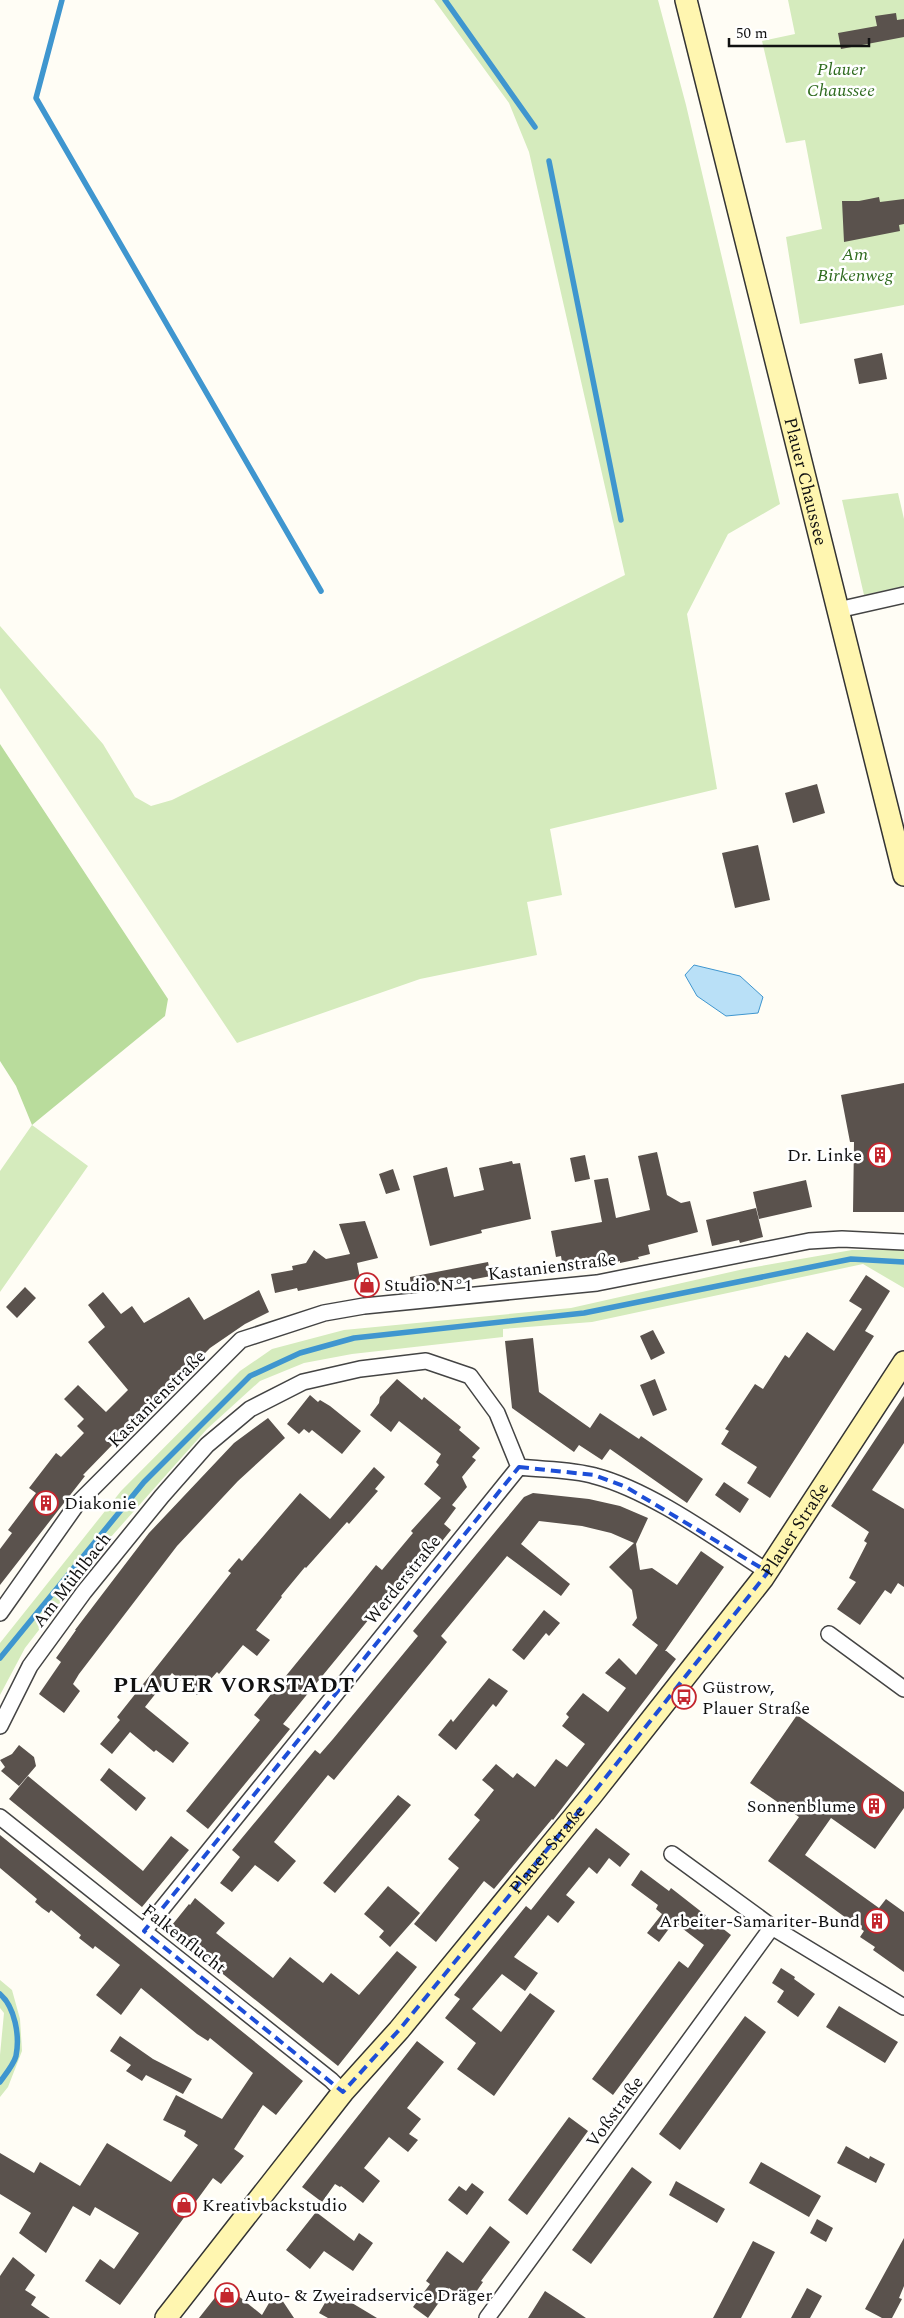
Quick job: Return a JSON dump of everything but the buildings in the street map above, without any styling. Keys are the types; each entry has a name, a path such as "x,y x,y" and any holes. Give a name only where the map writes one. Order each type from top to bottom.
{"main road":[{"name":"Plauer Chaussee","path":"686,0 904,875"},
{"name":"Plauer Straße","path":"166,2318 343,2092 400,2030 597,1788 768,1572 904,1362"}],"street":[{"path":"838,610 904,595"},
{"name":"Kastanienstraße","path":"0,1613 77,1504 241,1340 324,1313 364,1306 597,1283 785,1244 809,1241 842,1239 904,1242"},
{"name":"Am Mühlbach","path":"0,1726 30,1666 84,1592 162,1496 207,1445 250,1409 303,1382 360,1369 426,1361 470,1376 497,1413 519,1467"},
{"path":"519,1467 594,1475 626,1487 658,1503 768,1572"},
{"name":"Werderstraße","path":"144,1931 519,1467"},
{"path":"829,1634 904,1690"},
{"name":"Falkenflucht","path":"0,1817 331,2080 343,2092"},
{"path":"672,1854 772,1927 904,2007"},
{"name":"Voßstraße","path":"487,2318 772,1927"}],"highlighted area":[{"path":"519,1467 594,1475 626,1487 768,1572 591,1796 399,2030 343,2092 144,1931"}],"green space":[{"path":"434,0 658,0 686,105 780,504 728,534 687,614 717,789 550,829 562,895 527,902 537,955 420,979 237,1043 0,688 0,626 103,744 135,797 151,806 172,800 625,575 529,152 509,103"},
{"name":"Am Birkenweg","path":"788,0 904,0 904,305 800,324 786,237 822,229 805,140 786,143 762,41 795,34"},
{"path":"898,493 904,519 904,586 864,595 842,500"},
{"path":"0,744 168,999 165,1016 32,1125 16,1086 0,1061"},
{"path":"32,1125 88,1166 0,1292 0,1171"},
{"path":"852,1250 904,1250 904,1288 863,1264 592,1322 503,1329 503,1337 352,1354 304,1363 260,1381 207,1429 110,1538 25,1648 0,1695 0,1643 121,1491 240,1371 272,1349 344,1330 571,1308 744,1269"},
{"path":"0,1980 12,1990 20,2019 22,2051 8,2087 0,2097 0,2055 4,2013 0,2008"}],"water":[{"path":"694,965 740,976 763,997 758,1013 726,1016 697,996 685,975"}],"waterway":[{"path":"62,0 36,98 321,591"},
{"path":"445,0 535,127"},
{"path":"549,161 621,520"},
{"path":"0,1658 144,1482 250,1376 300,1353 354,1338 584,1313 851,1259 904,1262"},
{"path":"0,1994 13,2014 17,2031 16,2056 0,2082"}],"place":[{"name":"Dr. Linke","path":"880,1155"},
{"name":"Studio N°1","path":"367,1285"},
{"name":"Diakonie","path":"46,1503"},
{"name":"Güstrow, Plauer Straße","path":"684,1697"},
{"name":"Sonnenblume","path":"874,1806"},
{"name":"Arbeiter-Samariter-Bund","path":"877,1921"},
{"name":"Kreativbackstudio","path":"184,2205"},
{"name":"Auto- & Zweiradservice Dräger","path":"227,2295"}],"district":[{"name":"PLAUER VORSTADT","path":"234,1685"}]}
